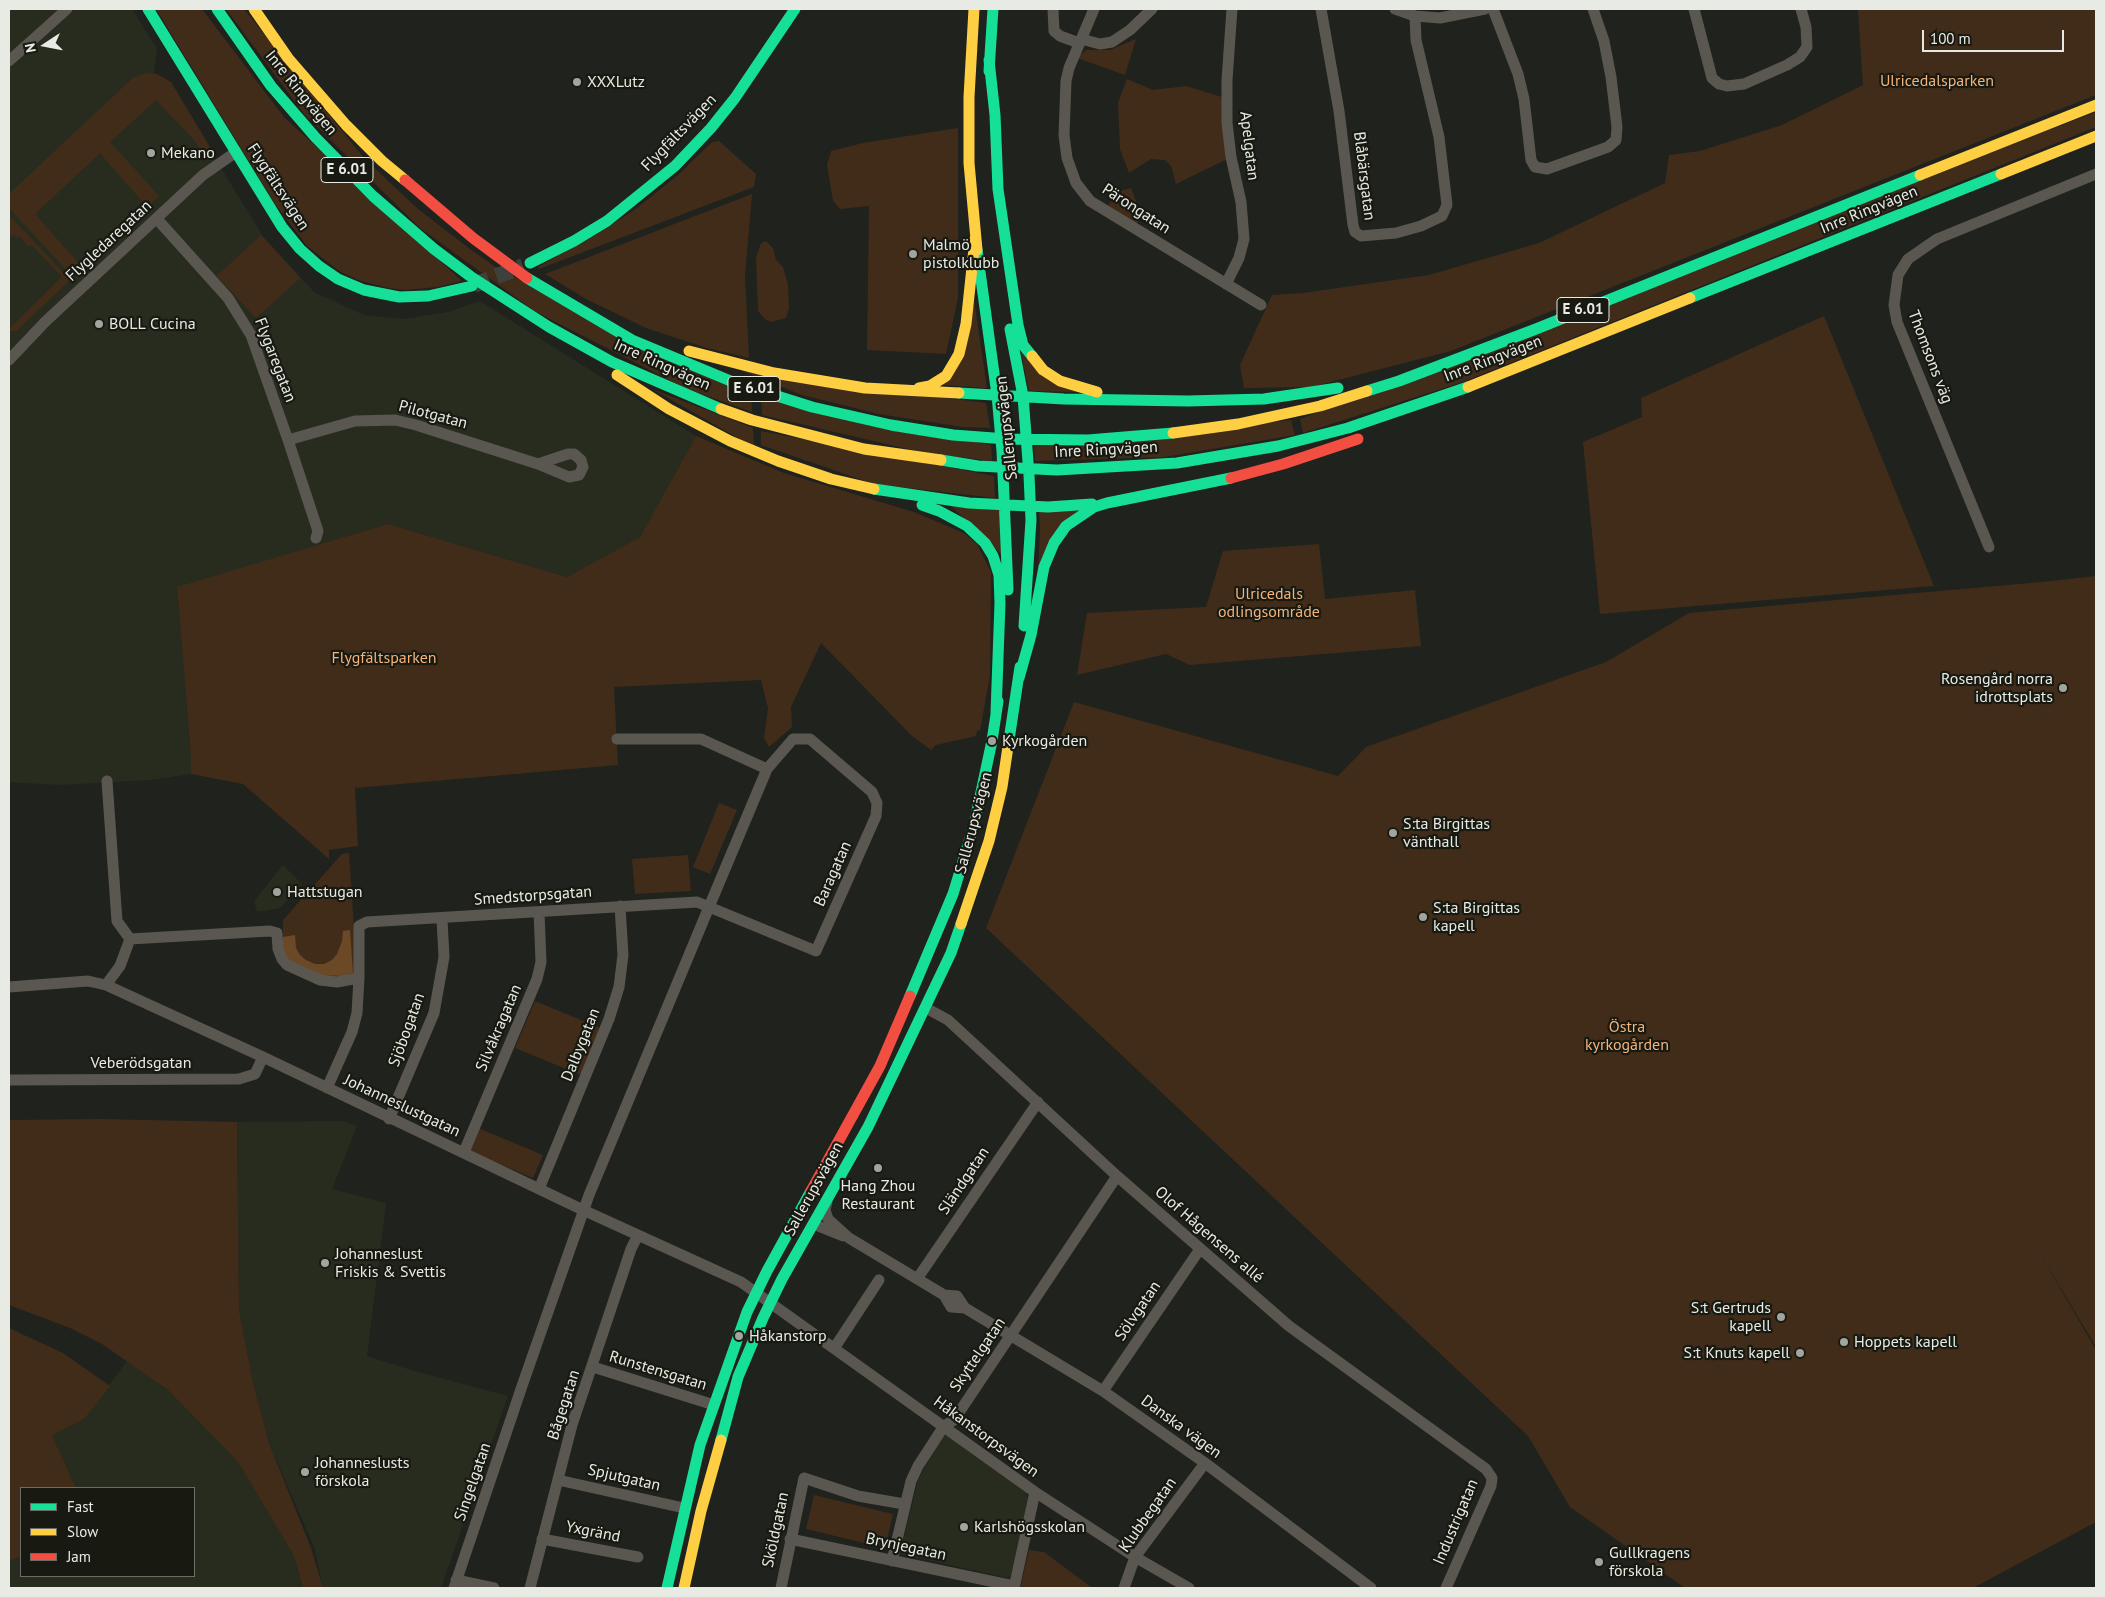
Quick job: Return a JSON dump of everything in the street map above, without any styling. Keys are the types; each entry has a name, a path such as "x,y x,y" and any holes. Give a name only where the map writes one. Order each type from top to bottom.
{"main road":[{"name":"Flygfältsvägen","path":"148,9 282,227 300,249 319,266 338,279 364,290 399,297 428,296 472,286"},
{"name":"Inre Ringvägen","path":"218,9 271,86 316,138 373,196 434,249 470,276 549,327 612,362 662,385 752,420 864,450 961,464 1057,470 1177,463 1244,453 1314,438 1385,417 1479,383 2096,136"},
{"name":"Inre Ringvägen","path":"254,9 288,58 346,125 382,161 472,238 533,282 568,304 632,340 733,382 852,418 953,435 1007,439 1088,440 1203,430 1272,418 1350,397 1467,356 2096,104"},
{"name":"Flygfältsvägen","path":"530,263 574,241 606,221 675,166 711,128 735,98 764,59 795,9"},
{"name":"Sallerupsvägen","path":"667,1588 700,1445 747,1312 880,1066 953,894 974,824 992,741 1008,603 1006,505 997,395 975,239 968,146 970,58 974,9"},
{"name":"Sallerupsvägen","path":"684,1588 701,1511 738,1377 771,1302 868,1127 951,953 989,841 1002,788 1019,678 1028,585 1030,507 1023,396 1010,328 991,190 988,96 993,9"},
{"path":"989,60 995,115 998,189 1018,324 1023,345 1043,370 1060,381 1079,388 1132,399"},
{"path":"894,390 930,386 946,376 956,363 966,324 975,239"},
{"path":"568,304 587,307 651,338 725,362 799,378 865,388 894,390 1064,399 1264,399 1302,395 1374,381 1467,356"},
{"path":"1404,422 1532,369 1594,337"},
{"path":"590,349 609,370 642,393 730,441 804,471 886,492 939,511 958,520 976,533 993,556 999,575 1000,603 996,713"},
{"path":"1019,678 1044,567 1054,543 1066,526 1083,512 1106,503 1186,489 1260,471 1369,435"},
{"path":"886,492 969,503 1030,507 1062,507 1129,499"},
{"path":"813,1224 810,1221 810,1214 834,1162 839,1141"}],"street":[{"path":"9,61 67,9"},
{"path":"1053,9 1054,31 1060,36 1100,44 1112,42 1130,30 1152,9"},
{"name":"Pärongatan","path":"1094,9 1069,68 1064,97 1064,135 1067,158 1076,183 1090,202 1261,305"},
{"name":"Apelgatan","path":"1226,284 1240,258 1244,239 1241,202 1231,157 1228,123 1227,70 1232,9"},
{"name":"Blåbärsgatan","path":"1321,9 1339,111 1353,225 1355,232 1361,236 1396,233 1421,226 1442,216 1447,205 1439,137 1416,40 1405,12"},
{"path":"1405,12 1440,18 1485,9"},
{"path":"1494,9 1513,61 1524,99 1531,160 1535,167 1548,168 1608,147 1616,140 1617,127 1611,77 1604,41 1593,9"},
{"path":"1694,9 1712,78 1719,84 1727,86 1744,84 1800,56 1807,46 1806,27 1801,9"},
{"name":"Flygledaregatan","path":"11,354 203,175 236,152"},
{"name":"Thomsons väg","path":"1989,547 1897,322 1894,298 1898,275 1908,259 1937,239 2096,174"},
{"name":"Flygaregatan","path":"157,219 228,298 244,323 256,349 288,440 318,531 316,538"},
{"name":"Pilotgatan","path":"288,440 355,421 395,420 538,464"},
{"path":"617,739 701,739 767,769"},
{"name":"Baragatan","path":"709,907 816,951 876,816 877,803 872,792 863,782 810,739 793,740"},
{"name":"Singelgatan","path":"455,1584 584,1210 767,769 793,740"},
{"path":"107,781 117,921 130,939"},
{"name":"Smedstorpsgatan","path":"359,978 359,926 367,922 442,919 697,902 709,907"},
{"name":"Dalbygatan","path":"539,1189 609,1019 619,987 623,955 620,906"},
{"name":"Silvåkragatan","path":"464,1152 538,980 541,962 539,912"},
{"name":"Sjöbogatan","path":"389,1119 434,1013 444,957 442,919"},
{"path":"130,939 270,930 277,933 278,949 282,959 287,964 320,980 337,982 359,978 357,1013 352,1032 327,1088"},
{"path":"106,985 120,966 130,939"},
{"name":"Johanneslustgatan","path":"9,987 88,981 106,985 741,1282 771,1302"},
{"name":"Olof Hågensens allé","path":"926,1008 948,1020 1117,1176 1289,1326 1486,1469"},
{"name":"Veberödsgatan","path":"9,1080 239,1079 255,1074 263,1057"},
{"name":"Sländgatan","path":"917,1279 1038,1102"},
{"name":"Skyttelgatan","path":"892,1561 904,1504 914,1473 944,1426 954,1420 1117,1176"},
{"name":"Danska vägen","path":"828,1198 825,1210 828,1219 849,1238"},
{"name":"Danska vägen","path":"813,1224 849,1238 944,1295 957,1296 965,1308 1103,1391 1370,1587 1381,1588"},
{"name":"Bågegatan","path":"530,1588 572,1425 593,1367 631,1248 638,1235"},
{"name":"Sölvgatan","path":"1103,1391 1200,1249"},
{"path":"834,1347 879,1280"},
{"name":"Håkanstorpsvägen","path":"771,1302 1035,1492 1135,1557 1189,1588"},
{"name":"Runstensgatan","path":"593,1367 714,1405"},
{"name":"Klubbegatan","path":"1124,1588 1135,1557 1204,1464"},
{"name":"Industrigatan","path":"1446,1588 1491,1486 1492,1478 1486,1469"},
{"name":"Sköldgatan","path":"781,1588 804,1478 858,1496 904,1504"},
{"name":"Spjutgatan","path":"558,1480 684,1508"},
{"path":"1014,1587 1035,1492"},
{"name":"Yxgränd","path":"542,1539 638,1557"},
{"name":"Brynjegatan","path":"790,1539 1014,1587"},
{"path":"455,1584 494,1588"}],"shaded area":[{"path":"9,9 132,9 157,49 154,72 175,92 262,235 314,292 364,315 403,319 448,312 480,301 696,436 640,537 567,577 388,524 177,588 191,774 151,780 60,785 9,782"},
{"name":"Hattstugan","path":"283,865 302,884 280,908 257,912 254,901"},
{"path":"350,930 353,973 344,976 317,975 287,962 283,956 283,937 295,935 296,948 300,955 315,964 324,964 332,960 337,954 342,941 343,931"},
{"path":"344,1121 357,1126 332,1189 386,1203 367,1356 508,1396 441,1588 323,1588 314,1547 269,1443 253,1383 239,1310 237,1122"},
{"path":"127,1361 168,1390 238,1462 294,1556 303,1588 9,1588 9,1561 20,1556 20,1577 195,1577 195,1487 76,1487 52,1435 84,1419"},
{"name":"Karlshögsskolan","path":"948,1435 1026,1492 1028,1499 1012,1575 1008,1578 900,1554 918,1480 941,1437"}],"green space":[{"path":"156,9 202,9 284,117 462,281 437,287 406,290 388,288 358,280 339,271 307,246 275,204"},
{"path":"226,9 244,9 364,158 418,209 470,249 500,270 751,396 752,412 685,388 536,312 420,228 304,114"},
{"name":"Ulricedalsparken","path":"1858,9 2096,9 2096,95 1451,351 1311,387 1244,388 1240,365 1272,295 1303,293 1429,275 1539,243 1665,183 1669,155 1700,151 1782,125 1863,85"},
{"path":"1136,39 1125,75 1077,58 1086,50 1110,50"},
{"path":"147,73 157,74 171,82 210,147 202,155 196,142 156,100 110,142 159,196 147,207 100,153 35,214 82,267 72,276 9,208 9,194 134,77"},
{"path":"1127,79 1153,90 1186,86 1222,97 1227,159 1176,184 1171,166 1165,160 1151,159 1129,173 1120,149 1118,103"},
{"path":"2096,112 2096,127 1463,382 1303,433 1300,419"},
{"name":"Malmö pistolklubb","path":"958,128 958,298 946,354 867,350 869,206 840,209 833,201 827,165 831,151 863,143"},
{"path":"719,141 756,174 754,187 539,269 538,267 596,235 637,208 679,174 712,142"},
{"path":"1131,188 1141,214 1137,224 1108,206 1117,192"},
{"path":"752,194 745,276 749,358 707,348 646,328 586,299 545,274"},
{"path":"9,215 70,280 16,331 9,331 9,329 62,277 32,245 29,247 19,236 17,238 13,234 9,238"},
{"path":"261,235 300,278 256,318 217,276"},
{"path":"766,241 773,248 776,260 783,267 788,285 789,308 786,318 771,322 765,319 758,311 756,258 761,243"},
{"path":"973,293 987,388 942,385"},
{"path":"1824,316 1934,586 1600,614 1583,442 1642,417 1641,398"},
{"path":"1020,348 1078,392 1029,391"},
{"path":"742,371 986,403 990,428 962,427 879,414 802,395"},
{"path":"652,389 753,428 754,447"},
{"path":"761,398 991,445 992,461 925,453 762,415"},
{"path":"1291,420 1295,435 1165,457 1035,461 1034,446"},
{"path":"761,431 994,476 995,498 874,484 761,445"},
{"name":"Flygfältsparken","path":"696,436 784,473 914,512 964,533 977,544 991,572 990,675 980,731 977,730 976,736 936,745 931,750 912,736 821,643 791,707 792,727 769,747 764,738 768,708 761,680 614,687 618,765 355,788 358,846 329,850 329,859 243,784 191,774 177,587 388,524 567,577 640,537"},
{"path":"950,505 999,509 1002,555"},
{"path":"1039,511 1077,511 1038,573 1040,529"},
{"name":"Ulricedals odlingsområde","path":"1319,544 1325,599 1415,590 1421,646 1190,665 1166,654 1077,675 1087,613 1206,607 1223,551"},
{"name":"Östra kyrkogården","path":"2096,576 2096,1347 2038,1250 2096,1350 2096,1522 1973,1588 1685,1588 1570,1507 1528,1436 986,928 1074,702 1338,776 1366,747 1606,662 1689,613"},
{"path":"719,803 737,810 710,874 693,867"},
{"path":"349,853 357,973 343,977 321,976 283,949 283,920 342,854"},
{"path":"688,855 691,891 635,894 632,859"},
{"path":"535,1001 600,1028 581,1075 515,1048"},
{"path":"100,1119 237,1122 239,1310 253,1383 269,1443 311,1548 323,1588 303,1588 294,1556 238,1462 168,1390 102,1344 70,1328 9,1305 9,1120"},
{"path":"478,1128 543,1155 533,1178 468,1151"},
{"path":"9,1328 63,1353 110,1386 84,1419 52,1435 76,1487 20,1487 20,1556 9,1561"},
{"path":"814,1495 893,1514 885,1548 806,1529"},
{"path":"1029,1550 1044,1552 1091,1587 1097,1588 1020,1588"}],"tunnel":[{"path":"474,285 523,266"}],"traffic: fast":[{"path":"148,9 282,227 300,249 319,266 338,279 364,290 399,297 428,296 472,286"},
{"path":"217,9 271,86 316,138 373,196 434,249 470,276 549,327 612,362 721,409"},
{"path":"530,263 574,241 607,221 675,166 711,128 735,98 795,9"},
{"path":"989,71 993,9"},
{"path":"989,60 995,115 998,189 1018,325 1023,345 1032,356"},
{"path":"1690,298 2001,174"},
{"path":"1367,391 1399,381 1536,329 1920,175"},
{"path":"977,250 997,395 1002,451 1008,590"},
{"path":"527,278 632,340 733,382 812,407 891,425 953,435 1007,439 1088,440 1173,433"},
{"path":"1010,329 1023,396 1029,475 1031,520 1024,626"},
{"path":"941,460 978,466 1057,470 1177,463 1278,446 1348,428 1468,387"},
{"path":"959,393 1064,399 1188,401 1264,399 1338,388"},
{"path":"1019,678 1031,635 1044,567 1054,543 1066,526 1094,507 1107,503 1231,478"},
{"path":"874,489 969,503 1048,507 1092,504"},
{"path":"922,505 939,511 967,526 985,543 993,556 999,575 1000,603 996,713"},
{"path":"1009,740 1020,667"},
{"path":"910,996 953,894 974,825 992,741 998,701"},
{"path":"721,1440 738,1377 763,1318 782,1279 868,1127 951,953 961,924"},
{"path":"667,1588 700,1445 747,1312 811,1191"}],"traffic: slow":[{"path":"254,9 288,58 346,125 382,161 405,180"},
{"path":"974,9 969,97 969,163 977,250"},
{"path":"1920,175 2096,105"},
{"path":"2001,174 2096,136"},
{"path":"919,388 930,386 946,376 959,354 966,324 975,239"},
{"path":"1468,387 1690,298"},
{"path":"689,351 774,373 865,388 959,393"},
{"path":"1032,356 1043,370 1060,381 1097,392"},
{"path":"617,375 669,409 730,441 778,461 831,479 874,489"},
{"path":"1173,433 1238,424 1320,406 1367,391"},
{"path":"721,409 752,420 864,449 941,460"},
{"path":"961,924 989,841 1002,787 1009,740"},
{"path":"684,1588 701,1511 721,1440"}],"traffic: jam":[{"path":"405,180 473,238 527,278"},
{"path":"1231,478 1283,464 1358,439"},
{"path":"811,1191 880,1066 910,996"}],"place":[{"name":"XXXLutz","path":"577,82"},
{"name":"Mekano","path":"151,153"},
{"name":"Malmö pistolklubb","path":"913,254"},
{"name":"BOLL Cucina","path":"99,324"},
{"name":"Rosengård norra idrottsplats","path":"2063,688"},
{"name":"Kyrkogården","path":"992,741"},
{"name":"S:ta Birgittas vänthall","path":"1393,833"},
{"name":"Hattstugan","path":"277,892"},
{"name":"S:ta Birgittas kapell","path":"1423,917"},
{"name":"Hang Zhou Restaurant","path":"878,1168"},
{"name":"Johanneslust Friskis & Svettis","path":"325,1263"},
{"name":"S:t Gertruds kapell","path":"1781,1317"},
{"name":"Håkanstorp","path":"739,1336"},
{"name":"Hoppets kapell","path":"1844,1342"},
{"name":"S:t Knuts kapell","path":"1800,1353"},
{"name":"Johanneslusts förskola","path":"305,1472"},
{"name":"Karlshögsskolan","path":"964,1527"},
{"name":"Gullkragens förskola","path":"1599,1562"}]}
